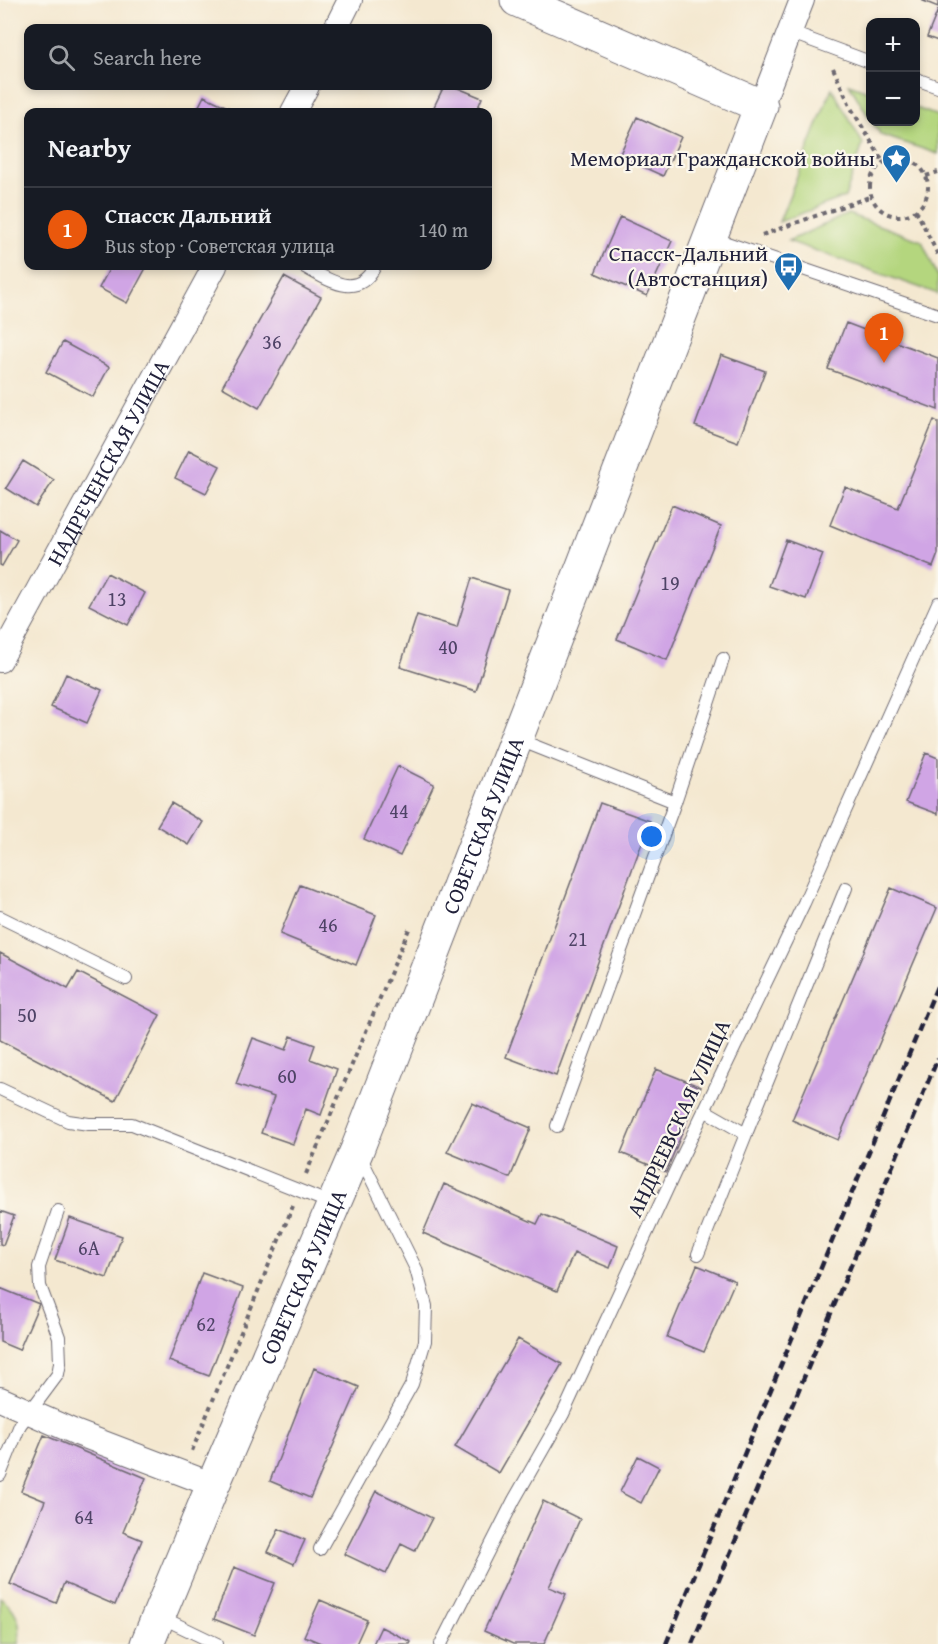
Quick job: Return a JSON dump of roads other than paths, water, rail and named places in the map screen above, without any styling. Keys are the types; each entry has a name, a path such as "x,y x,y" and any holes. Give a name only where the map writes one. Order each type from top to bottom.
{"main road":[{"path":"517,0 761,106"},
{"name":"СОВЕТСКАЯ УЛИЦА","path":"153,1630 357,1150 516,739 721,242 761,106"}],"street":[{"path":"338,24 350,0"},
{"name":"СОВЕТСКАЯ УЛИЦА","path":"761,106 802,0"},
{"path":"295,108 305,90"},
{"name":"НАДРЕЧЕНСКАЯ УЛИЦА","path":"0,660 212,270"},
{"path":"0,1399 161,1467 213,1485"}],"lane":[{"path":"789,32 866,60"},
{"path":"920,81 938,87"},
{"path":"721,242 938,315"},
{"path":"310,270 346,285 357,285 373,270"},
{"name":"АНДРЕЕВСКАЯ УЛИЦА","path":"441,1644 513,1500 563,1414 704,1110 804,903 938,603"},
{"path":"557,1126 675,802 723,659"},
{"path":"516,739 675,802"},
{"path":"698,1254 846,888"},
{"path":"0,916 126,979"},
{"path":"0,1089 68,1121 89,1124 132,1124 333,1204"},
{"path":"704,1110 746,1134"},
{"path":"320,1549 412,1384 425,1341 426,1306 416,1269 357,1150"},
{"path":"0,1475 20,1425 58,1374 59,1337 40,1286 39,1267 58,1211"},
{"path":"153,1630 217,1644"}],"railway":[{"path":"666,1644 938,984"},
{"path":"692,1644 938,1058"}],"place":[{"name":"Мемориал Гражданской войны","path":"896,184"},
{"name":"Спасск-Дальний (Автостанция)","path":"789,292"},
{"name":"Спасск Дальний","path":"884,363"}]}
